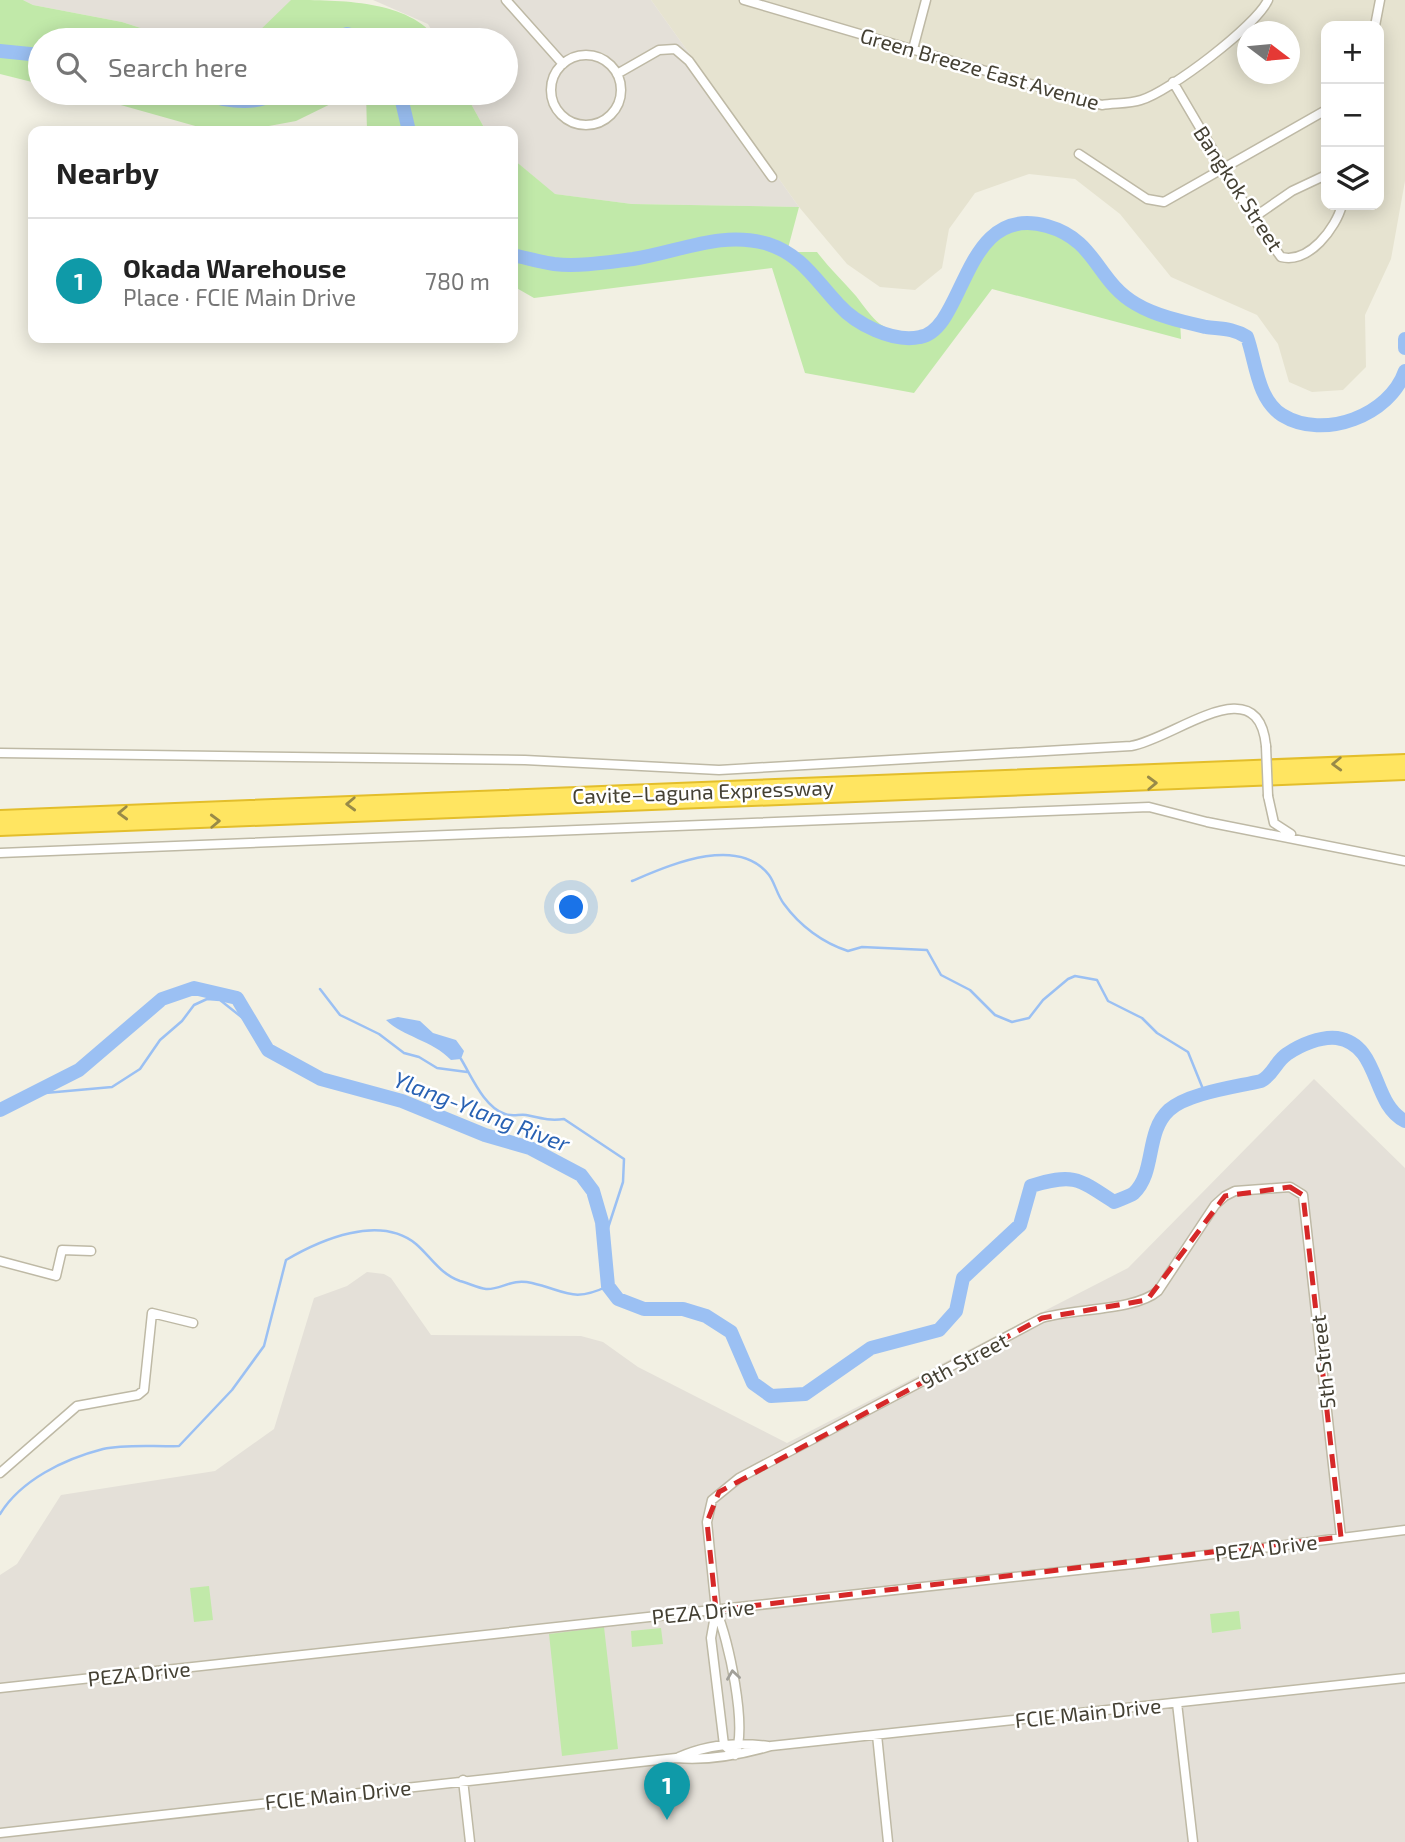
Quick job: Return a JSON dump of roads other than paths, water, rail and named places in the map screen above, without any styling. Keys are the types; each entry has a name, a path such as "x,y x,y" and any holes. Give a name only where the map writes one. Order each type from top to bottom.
{"highway":[{"name":"Cavite–Laguna Expressway","path":"0,817 1405,761"},
{"name":"Cavite–Laguna Expressway","path":"0,829 1405,773"}],"street":[{"path":"506,0 563,64"},
{"name":"Green Breeze East Avenue","path":"744,0 1102,104 1142,100 1173,82 1244,31 1268,0"},
{"path":"913,49 926,0"},
{"path":"1376,21 1380,0"},
{"path":"617,74 659,50 675,49 689,61 772,177"},
{"path":"582,55 593,56 603,59 617,74 621,97 608,118 598,124 574,123 556,108 552,85 563,64 582,55"},
{"name":"Bangkok Street","path":"1173,82 1223,171 1281,257 1297,257 1330,232 1340,210"},
{"path":"1079,153 1155,202 1164,202 1223,171 1321,113"},
{"path":"1253,218 1292,191 1321,177"},
{"path":"0,753 537,761 719,770 1131,746 1164,736 1223,709 1235,707 1249,710 1259,719 1266,746 1268,796 1277,827 1320,843"},
{"path":"0,853 1149,807 1207,822 1405,861"},
{"name":"9th Street","path":"724,1745 711,1638 716,1610 707,1522 708,1511 719,1492 738,1478 1042,1318 1063,1311 1147,1300 1158,1291 1215,1205 1225,1196 1235,1191 1290,1188 1297,1190"},
{"name":"5th Street","path":"1297,1190 1303,1195 1341,1537"},
{"path":"0,1261 56,1276 62,1250 91,1251"},
{"path":"0,1473 77,1406 138,1395 144,1390 152,1313 193,1323"},
{"name":"PEZA Drive","path":"0,1688 1142,1563 1405,1530"},
{"name":"9th Street","path":"716,1610 727,1636 741,1742"},
{"name":"FCIE Main Drive","path":"0,1833 463,1780 676,1758 699,1760 771,1746 1405,1678"},
{"path":"1177,1703 1193,1842"},
{"path":"877,1735 888,1842"},
{"path":"724,1745 735,1755 741,1742"},
{"name":"FCIE Main Drive","path":"676,1758 697,1749 741,1742 771,1746"},
{"path":"463,1780 470,1842"}],"water":[{"path":"398,1017 420,1021 433,1033 456,1040 464,1051 461,1059 451,1060 386,1020"}],"waterway":[{"path":"0,51 28,54"},
{"path":"403,105 408,126"},
{"path":"518,256 554,264 584,265 650,256 717,241 751,240 768,244 790,255 855,319 887,335 909,338 920,337 935,329 947,313 982,248 998,232 1019,224 1047,226 1064,232 1076,241 1112,284 1136,304 1170,318 1232,330 1247,337 1258,379 1267,400 1282,415 1299,422 1335,424 1371,411 1397,387 1405,371"},
{"path":"1405,339 1405,348"},
{"path":"632,881 702,857 739,857 755,863 769,875 790,912 821,938 848,951 862,947 927,950 941,975 970,990 995,1015 1012,1022 1029,1018 1043,1000 1068,979 1075,976 1097,980 1108,1001 1142,1018 1157,1033 1188,1052 1205,1094"},
{"name":"Ylang-Ylang River","path":"0,1110 79,1070 162,999 194,988 237,998 268,1050 321,1079 402,1101 485,1135 530,1148 581,1175 593,1191 602,1222 608,1286 618,1299 644,1309 683,1309 706,1316 731,1332 753,1383 771,1396 805,1394 871,1348 939,1330 956,1311 963,1278 1020,1225 1031,1186 1066,1179 1083,1183 1114,1202 1130,1196 1141,1184 1156,1129 1169,1110 1200,1095 1261,1081 1283,1057 1304,1044 1331,1038 1351,1043 1369,1063 1386,1102 1394,1113 1405,1121"},
{"path":"320,989 340,1015 379,1034 404,1053 419,1057 437,1068 467,1072"},
{"path":"34,1094 112,1087 140,1069 160,1040 182,1021 194,1005 207,999 220,1000 254,1027"},
{"path":"461,1059 479,1091 498,1110 511,1115 564,1119 624,1159 623,1182 607,1231 604,1256"},
{"path":"0,1514 19,1491 32,1481 73,1459 112,1447 179,1446 232,1390 264,1346 286,1260 332,1238 368,1231 401,1235 416,1244 447,1274 480,1288 497,1288 524,1282 578,1295 608,1286"}],"place":[{"name":"Okada Warehouse","path":"667,1820"}]}
